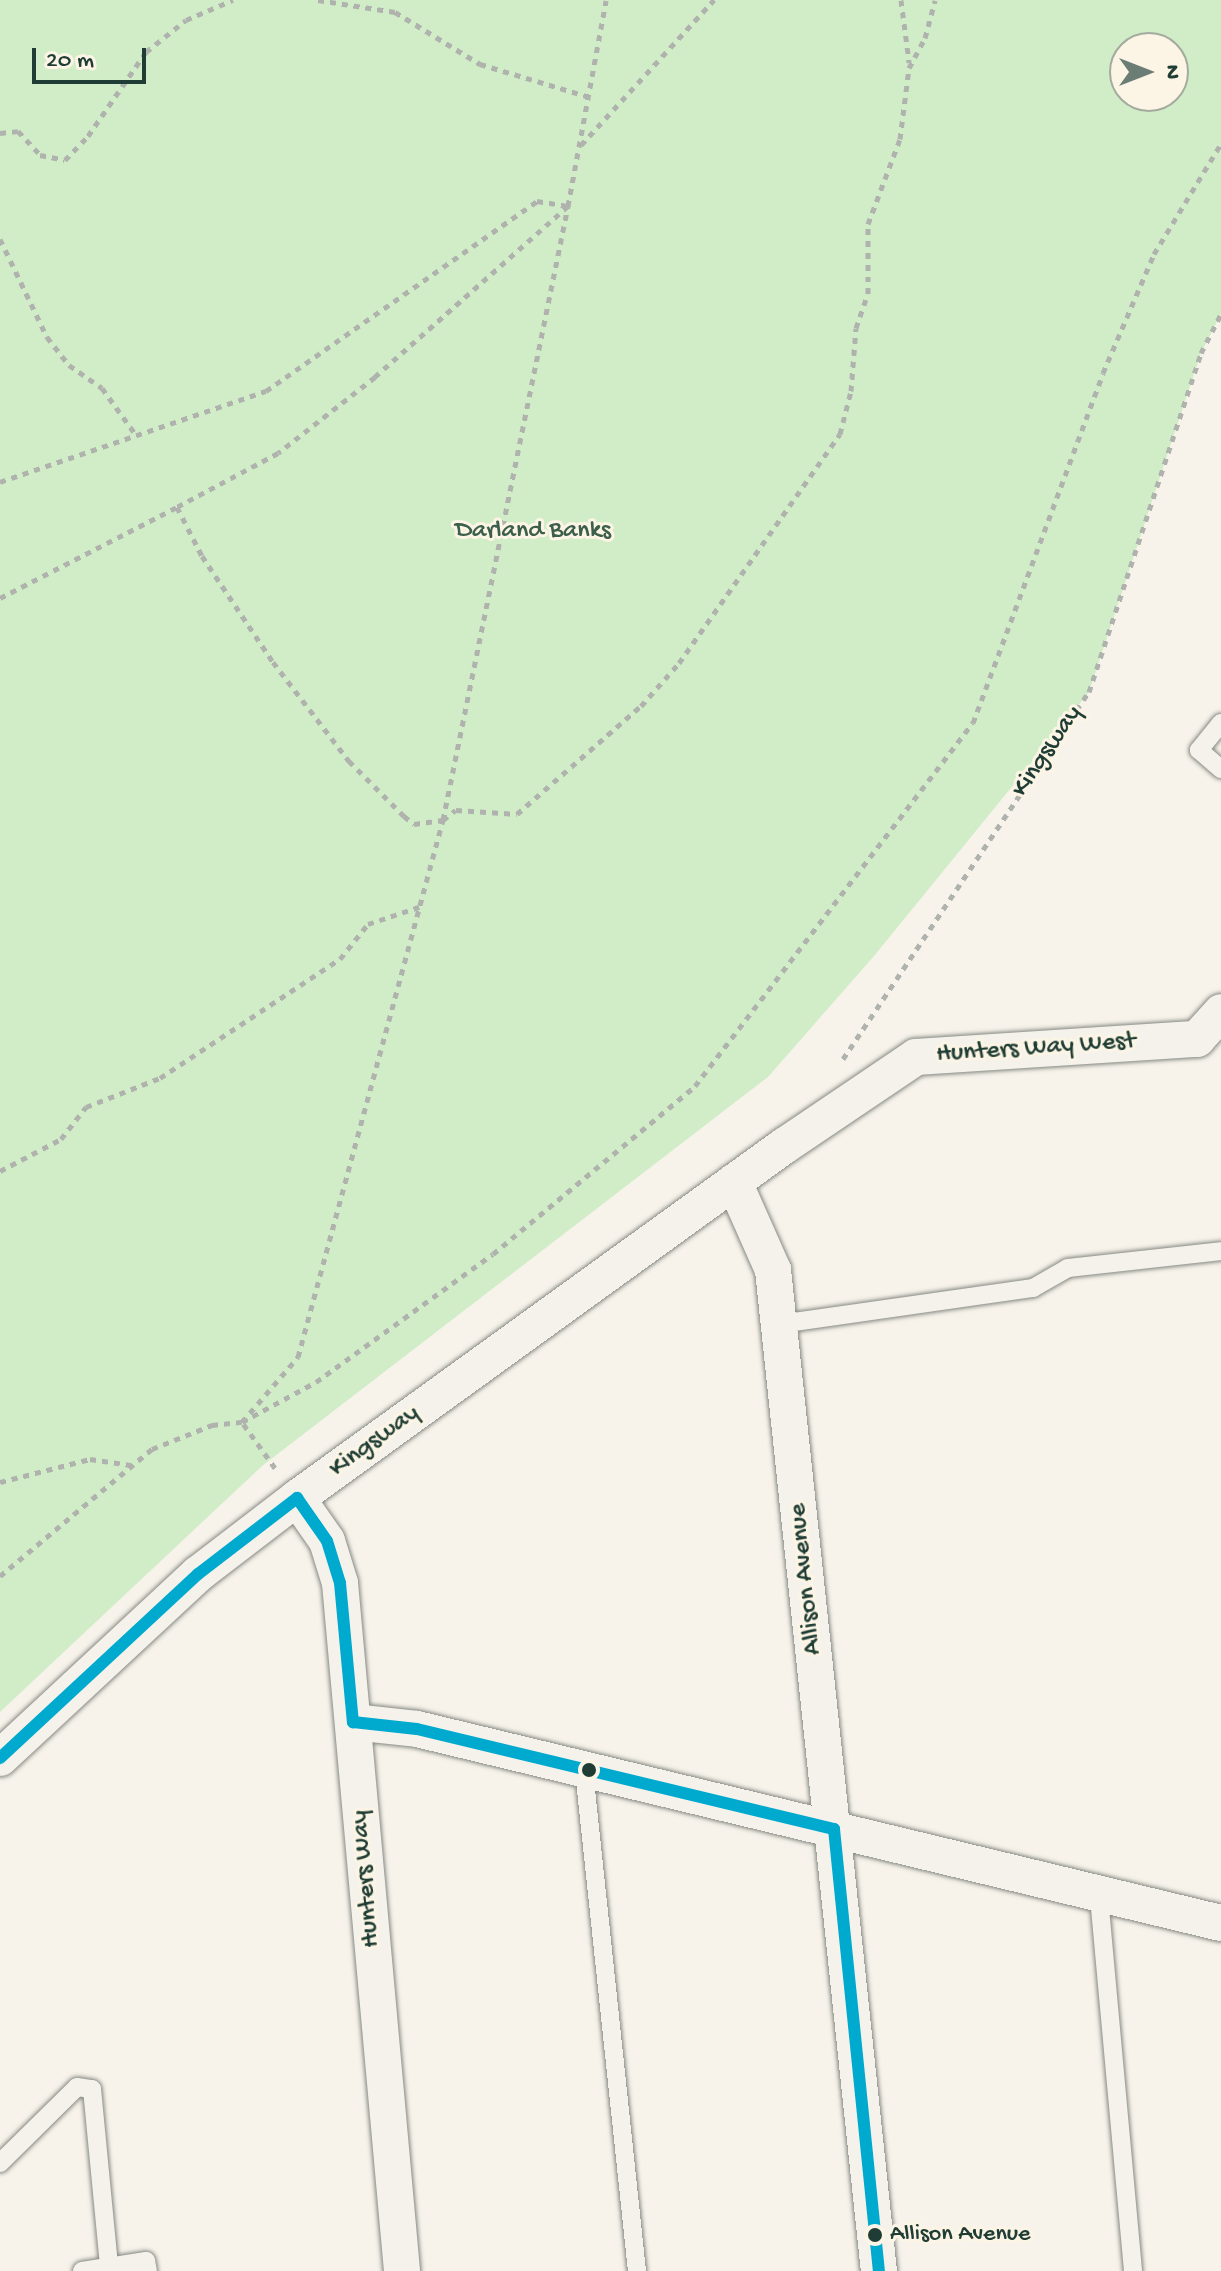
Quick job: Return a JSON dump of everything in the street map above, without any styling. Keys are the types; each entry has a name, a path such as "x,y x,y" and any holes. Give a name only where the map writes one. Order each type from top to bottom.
{"street":[{"name":"Hunters Way West","path":"734,1182 916,1057 1197,1039 1221,1012"},
{"name":"Allison Avenue","path":"734,1182 773,1270 879,2271"},
{"name":"Kingsway","path":"0,1758 198,1574 297,1498 734,1182"},
{"name":"Hunters Way","path":"297,1498 327,1541 340,1583 402,2271"},
{"path":"353,1722 417,1729 834,1829 1099,1897 1221,1923"}],"lane":[{"path":"1221,723 1199,750 1221,769"},
{"path":"780,1324 1033,1288 1068,1268 1221,1251"},
{"path":"584,1771 637,2271"},
{"path":"1099,1897 1133,2271"},
{"path":"0,2163 77,2087 92,2089 109,2266"},
{"path":"82,2271 146,2261 148,2271"}],"path":[{"path":"0,133 18,131 40,155 65,160 88,136 146,52 186,20 233,0"},
{"path":"318,0 356,2 395,12 480,64 589,97"},
{"path":"242,1422 298,1357 443,820 580,146 606,0"},
{"path":"580,146 714,0"},
{"path":"177,507 202,556 273,662 349,761 411,822 443,820 456,810 515,815 641,706 751,567 840,434 851,391 856,328 868,294 868,224 902,132 909,66 901,0"},
{"path":"909,66 925,38 935,0"},
{"path":"0,1576 152,1449 212,1425 242,1422 316,1382 493,1254 695,1086 973,723 1103,373 1154,254 1221,144"},
{"path":"0,482 266,391 537,201 568,206"},
{"path":"0,598 278,453 375,377 568,206"},
{"path":"0,239 47,337 69,365 102,388 136,435"},
{"name":"Kingsway","path":"836,1068 1089,692 1201,353 1221,314"},
{"path":"0,1171 61,1139 86,1107 160,1078 340,959 368,924 419,907"},
{"path":"242,1422 297,1498"},
{"path":"0,1482 90,1459 131,1465"}],"green space":[{"name":"Darland Banks","path":"0,0 1221,0 1221,314 1201,353 1089,692 874,956 768,1077 262,1466 0,1712"}],"transit line":[{"path":"297,1498 327,1541 340,1583 353,1722"},
{"path":"0,1758 198,1574 297,1498"},
{"path":"353,1722 417,1729 834,1829"},
{"path":"834,1829 879,2271"}],"place":[{"name":"Allison Avenue","path":"875,2235"}]}
